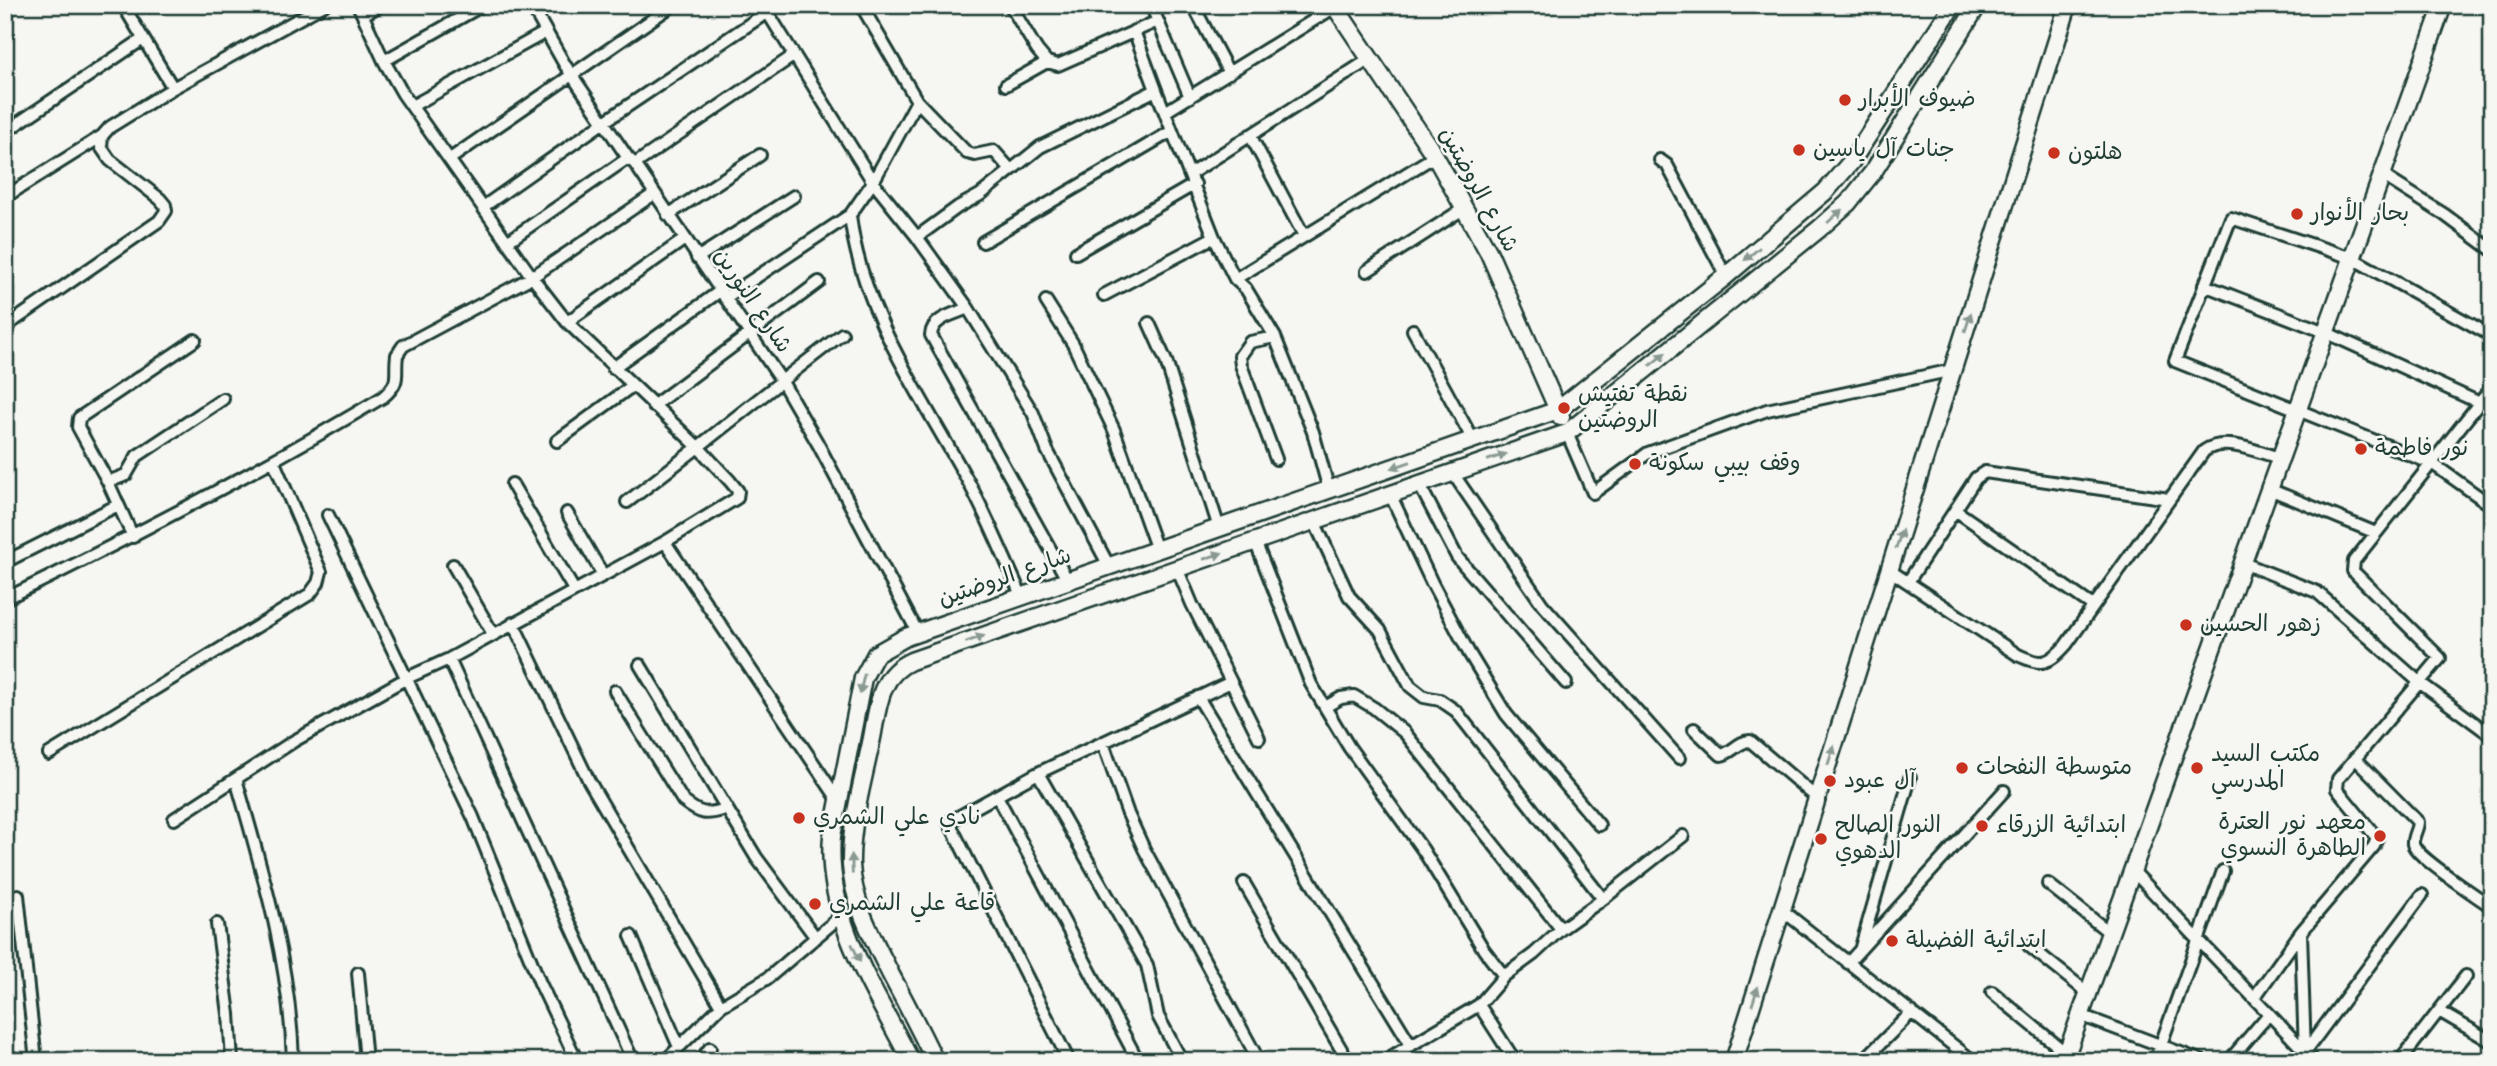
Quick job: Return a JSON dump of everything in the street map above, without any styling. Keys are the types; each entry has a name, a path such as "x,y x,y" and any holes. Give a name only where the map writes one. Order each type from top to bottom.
{"main road":[{"path":"1558,410 1810,206 1840,174 1954,5"},
{"path":"1567,433 1848,203 1873,172 1978,5"},
{"path":"1734,1061 2068,5"},
{"path":"2065,1057 2443,5"},
{"name":"شارع الروضتين","path":"935,1061 872,936 857,898 853,877 852,855 857,817 877,710 885,683 897,668 1567,433 1489,253 1435,156 1334,6"},
{"name":"شارع الروضتين","path":"911,1061 853,947 841,916 831,862 832,836 865,671 876,654 898,640 1558,410"},
{"path":"5,1059 14,1061"}],"street":[{"path":"123,5 173,89"},
{"path":"5,197 102,136 110,127 173,89 324,5"},
{"path":"174,819 294,741 407,678 449,659 666,542 737,498 738,491 730,481 567,322 532,278 412,106 384,61 360,10 380,5"},
{"path":"384,61 484,5"},
{"name":"شارع النورين","path":"531,5 571,75 781,380 918,633"},
{"path":"450,159 673,5"},
{"path":"861,5 916,101 967,153 975,155 994,151 1010,169"},
{"path":"1010,5 1037,50 1047,62 1058,65 1158,21"},
{"path":"1151,5 1190,97"},
{"path":"1193,5 1229,73"},
{"path":"1165,112 1334,6"},
{"path":"483,207 764,9 873,182 917,237 968,309 1033,412 1047,450 1110,566"},
{"path":"1134,31 1214,237 1236,279 1246,289 1275,337 1313,432 1329,490"},
{"path":"412,106 546,32"},
{"path":"5,132 143,39"},
{"path":"507,242 793,56"},
{"path":"1076,253 1193,179 1250,135 1370,59"},
{"path":"1006,85 1047,62"},
{"path":"917,237 958,207 980,195 1040,147 1156,90"},
{"path":"613,368 722,295 850,215 873,182 916,101"},
{"path":"983,243 1172,131"},
{"path":"1250,135 1304,236"},
{"path":"5,327 159,221 166,211 160,200 110,160 101,147 102,136"},
{"path":"668,215 760,155"},
{"path":"1236,279 1435,156"},
{"path":"1660,160 1667,165 1726,276"},
{"path":"2382,175 2445,215 2492,250"},
{"path":"5,599 133,537 274,462 383,397 393,388 397,379 397,355 403,346 532,278 654,194"},
{"path":"697,258 794,196"},
{"path":"1367,271 1463,209"},
{"path":"850,215 871,297 908,376 969,484 1022,597"},
{"path":"2492,336 2352,258 2231,218 2175,361 2298,408 2432,464 2492,506"},
{"path":"1104,295 1214,237"},
{"path":"567,322 685,239"},
{"path":"653,406 819,282"},
{"path":"2204,285 2326,332 2480,403"},
{"path":"1046,301 1073,344 1114,430 1157,550"},
{"path":"968,309 935,323 931,335 1068,580"},
{"path":"1149,323 1166,361 1219,528"},
{"path":"1413,330 1473,440"},
{"path":"627,502 842,334"},
{"path":"1275,337 1250,342 1240,356 1276,459"},
{"path":"133,537 78,426 79,418 195,340"},
{"path":"1567,433 1593,493 1648,453 1767,410 1953,370"},
{"path":"557,440 632,386"},
{"path":"2254,998 2301,932 2374,846 2377,838 2337,789 2338,779 2440,658 2353,571 2358,554 2492,387"},
{"path":"108,482 125,475 137,456 223,399"},
{"path":"1889,570 2018,655 2037,663 2050,661 2093,606 2200,455 2213,446 2228,444 2280,458"},
{"path":"49,754 310,594 318,583 321,572 274,462"},
{"path":"1452,472 1542,604 1679,758"},
{"path":"1908,582 1978,475 1985,472 2169,499"},
{"path":"512,484 574,590"},
{"path":"1419,484 1457,557 1566,683"},
{"path":"2269,489 2375,533"},
{"path":"1390,494 1438,594 1506,714 1599,825"},
{"path":"5,562 118,505"},
{"path":"1955,510 2093,606"},
{"path":"567,513 603,575"},
{"path":"328,514 473,817 540,983 577,1061"},
{"path":"1314,521 1349,596 1380,630 1410,686 1424,697 1440,700 1456,711 1603,899"},
{"path":"1255,541 1306,671 1325,707 1349,747 1423,850 1484,950 1504,976"},
{"path":"666,542 839,800"},
{"path":"2243,563 2317,592 2419,682 2492,736"},
{"path":"453,565 493,635"},
{"path":"1177,568 1192,604 1259,738"},
{"path":"513,623 589,781 721,1006"},
{"path":"449,659 633,1061"},
{"path":"640,665 756,857 816,938"},
{"path":"1069,1061 949,822 1038,773 1231,682"},
{"path":"615,691 683,801 698,813 709,814 727,809"},
{"path":"1198,696 1411,1045"},
{"path":"1325,707 1341,698 1354,696 1405,733 1561,929"},
{"path":"1694,729 1721,755 1728,754 1746,740 1750,741 1817,797"},
{"path":"1103,743 1128,814 1144,849 1259,1061"},
{"path":"2355,758 2418,822 2413,847 2492,907"},
{"path":"1038,773 1147,965 1158,1016 1182,1061"},
{"path":"1860,950 1910,778"},
{"path":"236,779 273,910 286,986 293,1061"},
{"path":"1849,963 2004,791"},
{"path":"997,796 1139,1061"},
{"path":"1384,1061 1479,1004 1504,976 1534,954 1561,929 1683,836"},
{"path":"2133,870 2305,1056 2314,1061"},
{"path":"2155,1061 2223,871"},
{"path":"1244,883 1348,1061"},
{"path":"2048,884 2110,933"},
{"path":"18,895 36,1061"},
{"path":"2305,1056 2422,895"},
{"path":"1782,910 1973,1061"},
{"path":"665,1061 721,1006 768,978 841,916"},
{"path":"217,924 229,1014 232,1061"},
{"path":"2301,932 2305,1056"},
{"path":"631,936 679,1047"},
{"path":"2029,946 2088,993"},
{"path":"358,973 366,1061"},
{"path":"2400,1061 2466,976"},
{"path":"1992,992 2065,1057"},
{"path":"1479,1004 1515,1061"},
{"path":"2439,1011 2492,1042"},
{"path":"1863,1061 1912,1013"},
{"path":"2229,1061 2269,1014"},
{"path":"2080,1015 2202,1061"},
{"path":"700,1061 710,1048"}],"place":[{"name":"ضيوف الأبرار","path":"1845,100"},
{"name":"جنات آل ياسين","path":"1799,150"},
{"name":"هلتون","path":"2054,153"},
{"name":"بحار الأنوار","path":"2297,214"},
{"name":"نقطة تفتيش الروضتين","path":"1564,408"},
{"name":"نور فاطمة","path":"2361,449"},
{"name":"وقف بيبي سكونة","path":"1635,464"},
{"name":"زهور الحسين","path":"2186,625"},
{"name":"متوسطة النفحات","path":"1962,768"},
{"name":"مكتب السيد المدرسي","path":"2197,768"},
{"name":"آل عبود","path":"1830,781"},
{"name":"نادي علي الشمري","path":"799,818"},
{"name":"ابتدائية الزرقاء","path":"1982,826"},
{"name":"معهد نور العترة الطاهرة النسوي","path":"2380,836"},
{"name":"النور الصالح الدهوي","path":"1821,839"},
{"name":"قاعة علي الشمري","path":"815,904"},
{"name":"ابتدائية الفضيلة","path":"1892,941"}]}
